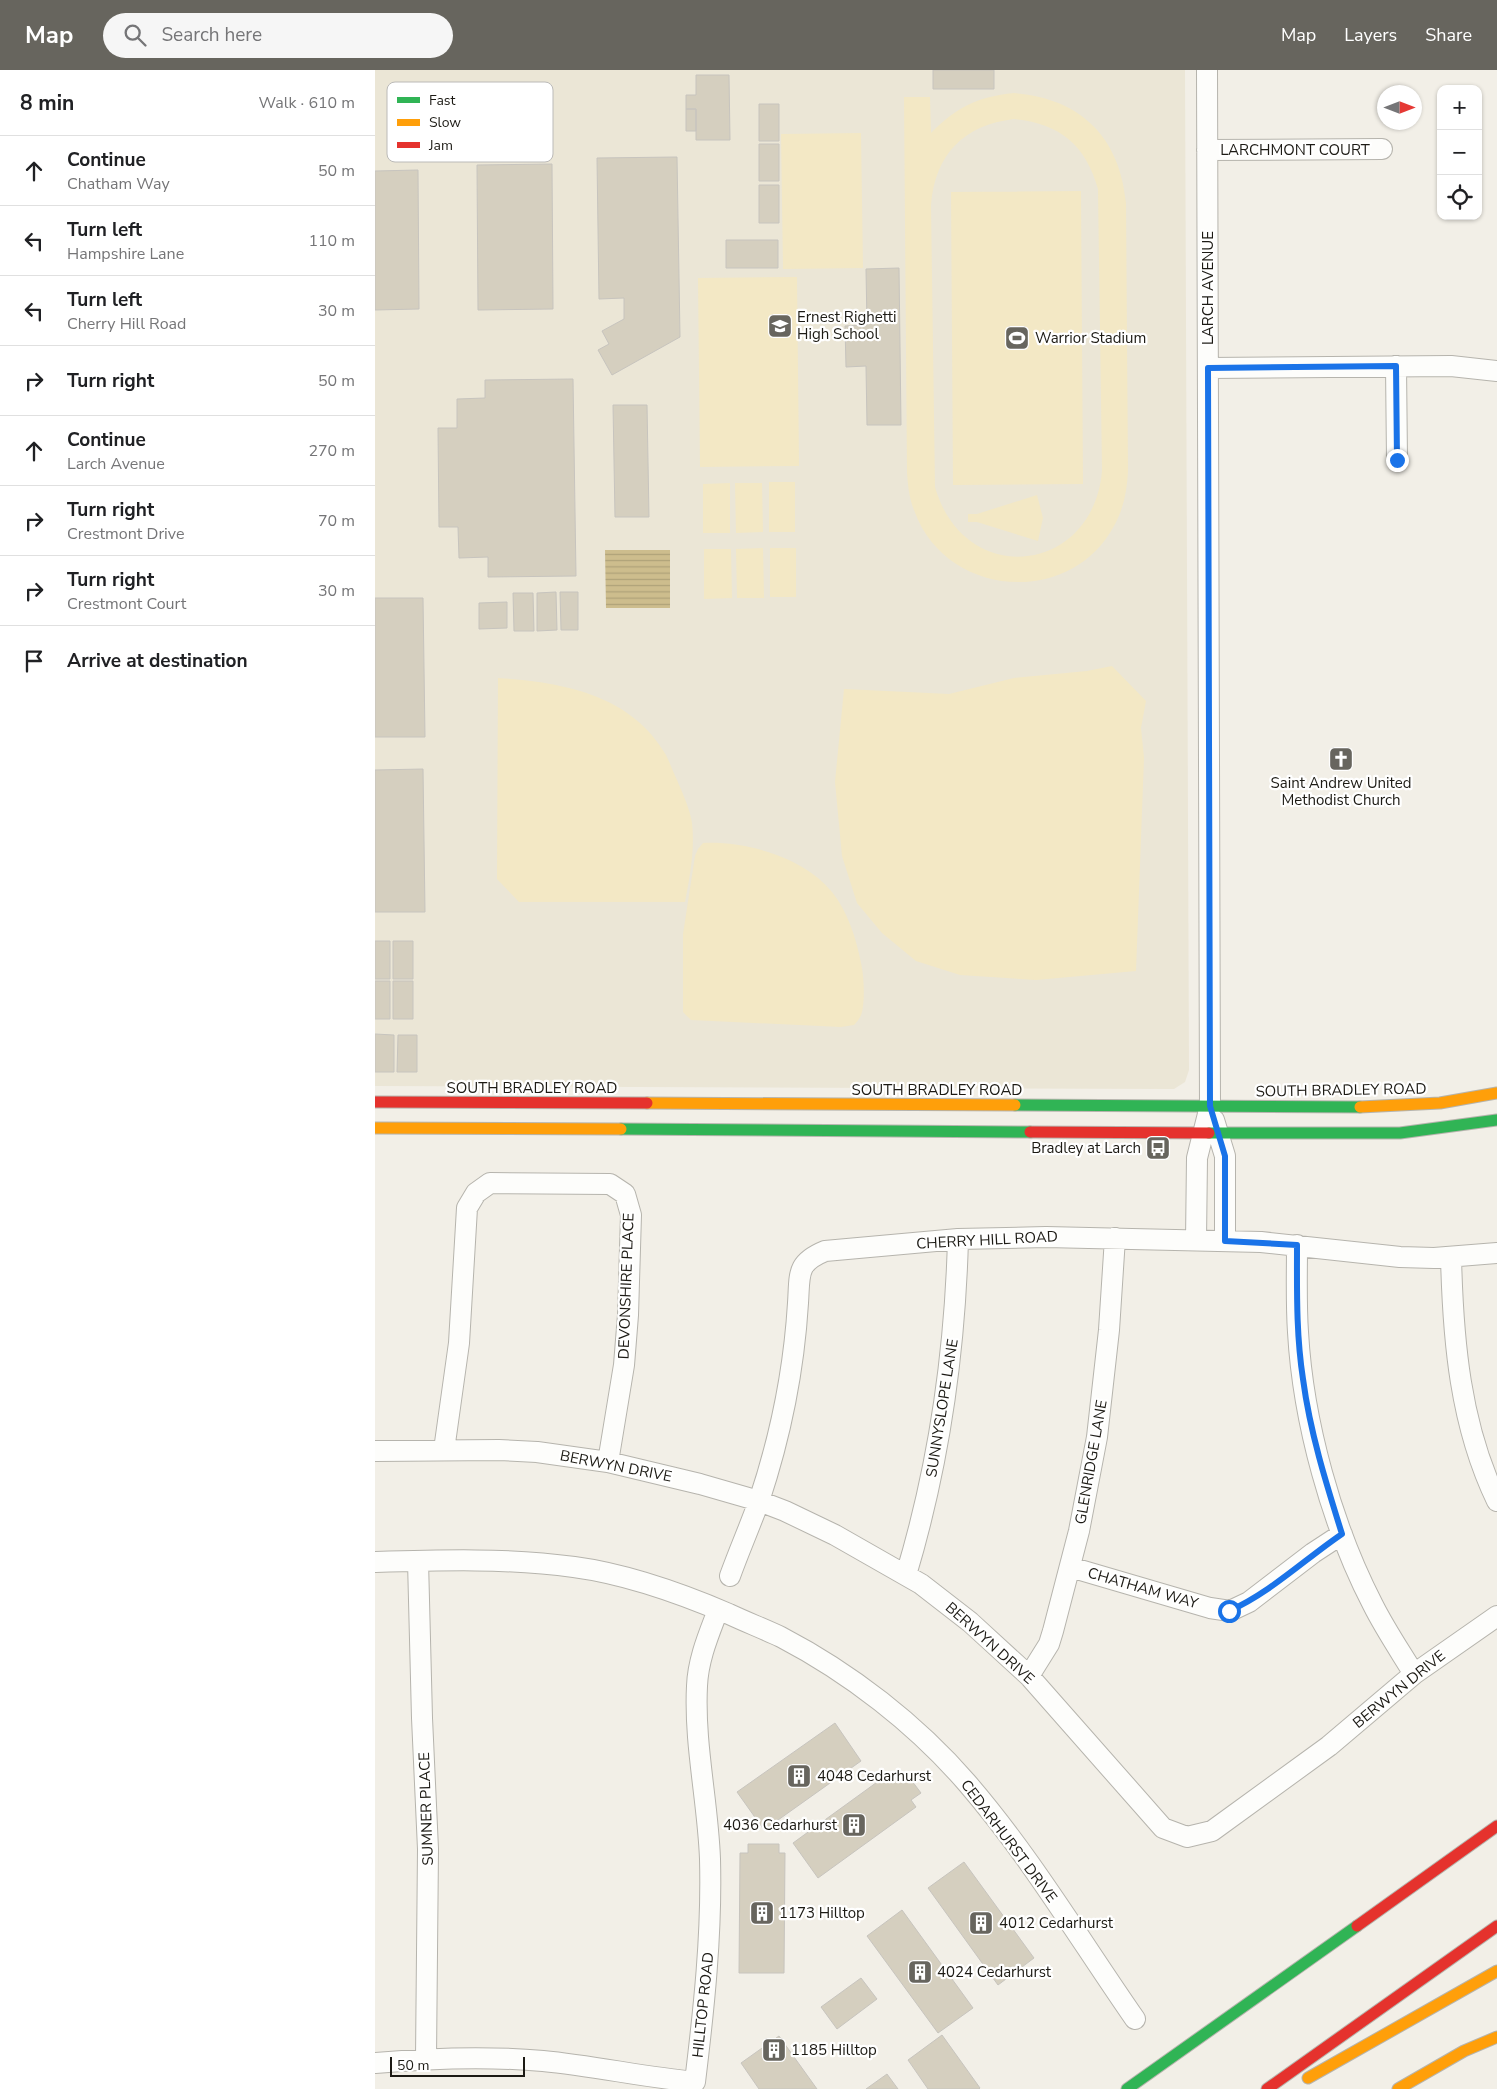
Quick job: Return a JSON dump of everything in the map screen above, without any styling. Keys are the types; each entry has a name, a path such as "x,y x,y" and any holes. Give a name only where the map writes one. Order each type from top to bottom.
{"main road":[{"name":"SOUTH BRADLEY ROAD","path":"375,1102 1395,1107 1439,1103 1497,1093"},
{"path":"375,1128 1400,1133 1497,1120"},
{"path":"1127,2089 1497,1826"},
{"path":"1267,2089 1497,1926"},
{"path":"1298,2084 1497,1972"},
{"path":"1398,2089 1464,2051 1497,2037"}],"street":[{"name":"LARCH AVENUE","path":"1196,1240 1197,1158 1211,1132 1207,70"},
{"name":"LARCHMONT COURT","path":"1207,150 1382,149"},
{"path":"1396,366 1397,460"},
{"path":"1208,368 1451,366 1497,370"},
{"path":"1211,1132 1225,1156 1225,1241"},
{"name":"DEVONSHIRE PLACE","path":"444,1450 459,1343 467,1208 476,1192 490,1184 610,1184 625,1194 631,1215 628,1315 624,1365 608,1462"},
{"name":"CHERRY HILL ROAD","path":"730,1576 759,1501 775,1447 793,1357 800,1272 809,1257 825,1250 958,1239 1045,1236 1297,1245 1383,1256 1451,1257 1497,1253"},
{"name":"GLENRIDGE LANE","path":"1029,1676 1049,1644 1089,1490 1109,1330 1115,1238"},
{"name":"SUNNYSLOPE LANE","path":"907,1574 931,1483 944,1407 955,1314 958,1239"},
{"path":"1297,1245 1298,1333 1310,1424 1342,1534 1373,1606 1414,1674"},
{"path":"1451,1257 1455,1338 1462,1391 1477,1449 1497,1501"},
{"name":"BERWYN DRIVE","path":"375,1451 499,1450 537,1452 608,1462 700,1484 759,1501 785,1511 835,1535 907,1574 970,1622 1029,1676 1163,1828 1187,1836 1212,1831 1329,1746 1414,1674 1497,1616"},
{"name":"CHATHAM WAY","path":"1070,1567 1210,1608 1229,1611 1249,1602 1313,1553 1342,1534"},
{"name":"CEDARHURST DRIVE","path":"375,1562 511,1560 578,1567 656,1586 780,1637 824,1662 868,1692 901,1718 967,1782 1022,1854 1135,2019"},
{"name":"SUMNER PLACE","path":"418,1561 428,1849 426,2058"},
{"name":"HILLTOP ROAD","path":"375,2063 426,2058 478,2057 543,2061 695,2082 708,1948 710,1904 707,1808 699,1732 697,1685 703,1650 718,1610"}],"shaded area":[{"name":"Ernest Righetti High School","path":"375,70 1185,70 1189,1070 1185,1082 1174,1089 375,1086"},
{"path":"1014,93 1038,96 1059,103 1093,125 1115,159 1122,180 1126,203 1128,471 1123,506 1114,526 1094,552 1069,570 1040,580 1009,582 979,575 952,561 930,539 912,505 907,473 904,97 930,97 931,133 950,116 968,105 989,97","holes":["1014,119 1030,121 1057,131 1068,139 1086,160 1098,189 1102,471 1093,506 1076,532 1053,549 1026,556 998,554 972,542 950,520 935,487 931,205 939,171 955,145 967,135 996,122"]},
{"path":"861,133 863,268 783,269 781,134"},
{"name":"Warrior Stadium","path":"1081,191 1083,484 953,485 951,192"},
{"path":"797,277 799,466 700,467 698,278"},
{"path":"769,482 795,482 795,532 769,532"},
{"path":"730,483 730,533 703,533 703,484"},
{"path":"735,483 762,483 763,532 736,533"},
{"path":"1037,495 1043,518 1038,541 977,522 968,522 968,514 977,514"},
{"path":"763,548 764,598 737,598 736,549"},
{"path":"770,548 796,548 796,597 770,597"},
{"path":"704,549 731,549 732,598 704,599"},
{"path":"605,550 670,550 670,608 606,608"},
{"path":"1112,666 1146,701 1141,728 1144,758 1136,971 1036,980 960,975 916,961 882,933 857,903 842,856 835,782 844,689 949,694 1014,678 1087,671"},
{"path":"498,678 546,683 593,695 614,705 634,718 651,734 666,755 686,801 691,818 693,833 692,853 685,902 519,902 497,879"},
{"path":"703,843 737,845 773,854 806,869 832,892 843,908 851,926 862,968 863,1007 861,1016 854,1025 841,1027 691,1020 683,1012 683,934 695,856"}],"building":[{"path":"933,70 994,70 994,89 933,89"},
{"path":"696,75 729,75 730,140 696,140 696,109 686,109 686,95 696,95"},
{"path":"759,104 779,104 779,141 759,141"},
{"path":"686,109 696,109 696,131 686,131"},
{"path":"759,144 779,144 779,181 759,181"},
{"path":"677,157 680,337 612,375 598,350 609,344 602,331 624,319 624,298 599,299 597,158"},
{"path":"552,164 553,309 478,310 477,165"},
{"path":"418,170 419,309 375,310 375,171"},
{"path":"759,185 779,185 779,223 759,223"},
{"path":"726,240 778,240 778,268 726,268"},
{"path":"899,268 901,425 867,425 866,366 846,367 845,326 867,325 866,269"},
{"path":"573,379 576,576 488,577 488,557 459,558 458,527 439,527 438,428 457,428 457,399 485,398 485,380"},
{"path":"613,405 647,405 649,517 615,517"},
{"path":"556,592 557,630 537,631 537,593"},
{"path":"560,592 578,592 578,630 561,630"},
{"path":"513,593 533,593 534,631 514,631"},
{"path":"375,598 423,598 425,737 375,737"},
{"path":"507,602 507,628 479,629 479,603"},
{"path":"423,769 425,912 375,912 375,770"},
{"path":"375,941 390,941 390,979 375,979"},
{"path":"393,941 413,941 413,979 393,979"},
{"path":"375,981 390,981 390,1019 375,1019"},
{"path":"393,981 413,981 413,1019 393,1019"},
{"path":"375,1034 394,1035 394,1072 375,1072"},
{"path":"398,1035 417,1035 417,1072 397,1072"},
{"name":"4048 Cedarhurst","path":"835,1723 861,1761 764,1830 737,1792"},
{"name":"4036 Cedarhurst","path":"891,1772 897,1780 906,1773 921,1793 911,1800 916,1807 818,1878 793,1843"},
{"name":"1173 Hilltop","path":"748,1844 779,1844 779,1853 785,1853 784,1973 739,1973 740,1853 748,1853"},
{"name":"4012 Cedarhurst","path":"964,1862 1034,1958 998,1985 928,1888"},
{"name":"4024 Cedarhurst","path":"902,1910 973,2008 938,2033 867,1936"},
{"path":"861,1978 877,1999 837,2029 821,2007"},
{"path":"942,2035 979,2089 928,2089 908,2060"},
{"name":"1185 Hilltop","path":"779,2036 817,2089 759,2089 741,2063"},
{"path":"887,2074 898,2089 866,2089"}],"traffic: fast":[{"path":"1015,1105 1360,1107"},
{"path":"1209,1133 1400,1133 1497,1120"},
{"path":"621,1129 1030,1132"},
{"path":"1127,2089 1357,1926"}],"traffic: slow":[{"path":"1360,1107 1440,1103 1497,1093"},
{"path":"647,1103 1015,1105"},
{"path":"375,1128 621,1129"},
{"path":"1308,2078 1497,1971"},
{"path":"1398,2089 1464,2051 1497,2037"}],"traffic: jam":[{"path":"375,1102 647,1103"},
{"path":"1030,1132 1209,1133"},
{"path":"1357,1926 1497,1826"},
{"path":"1267,2089 1497,1926"}],"place":[{"name":"Ernest Righetti High School","path":"780,326"},
{"name":"Warrior Stadium","path":"1017,338"},
{"name":"Saint Andrew United Methodist Church","path":"1341,759"},
{"name":"Bradley at Larch","path":"1158,1148"},
{"name":"4048 Cedarhurst","path":"799,1776"},
{"name":"4036 Cedarhurst","path":"854,1825"},
{"name":"1173 Hilltop","path":"762,1913"},
{"name":"4012 Cedarhurst","path":"981,1923"},
{"name":"4024 Cedarhurst","path":"920,1972"},
{"name":"1185 Hilltop","path":"774,2050"}],"route":[{"path":"1229,1611 1249,1602 1313,1553 1342,1534 1310,1424 1298,1333 1297,1245 1225,1241 1225,1156 1210,1106 1208,368 1396,366 1397,460"}]}
